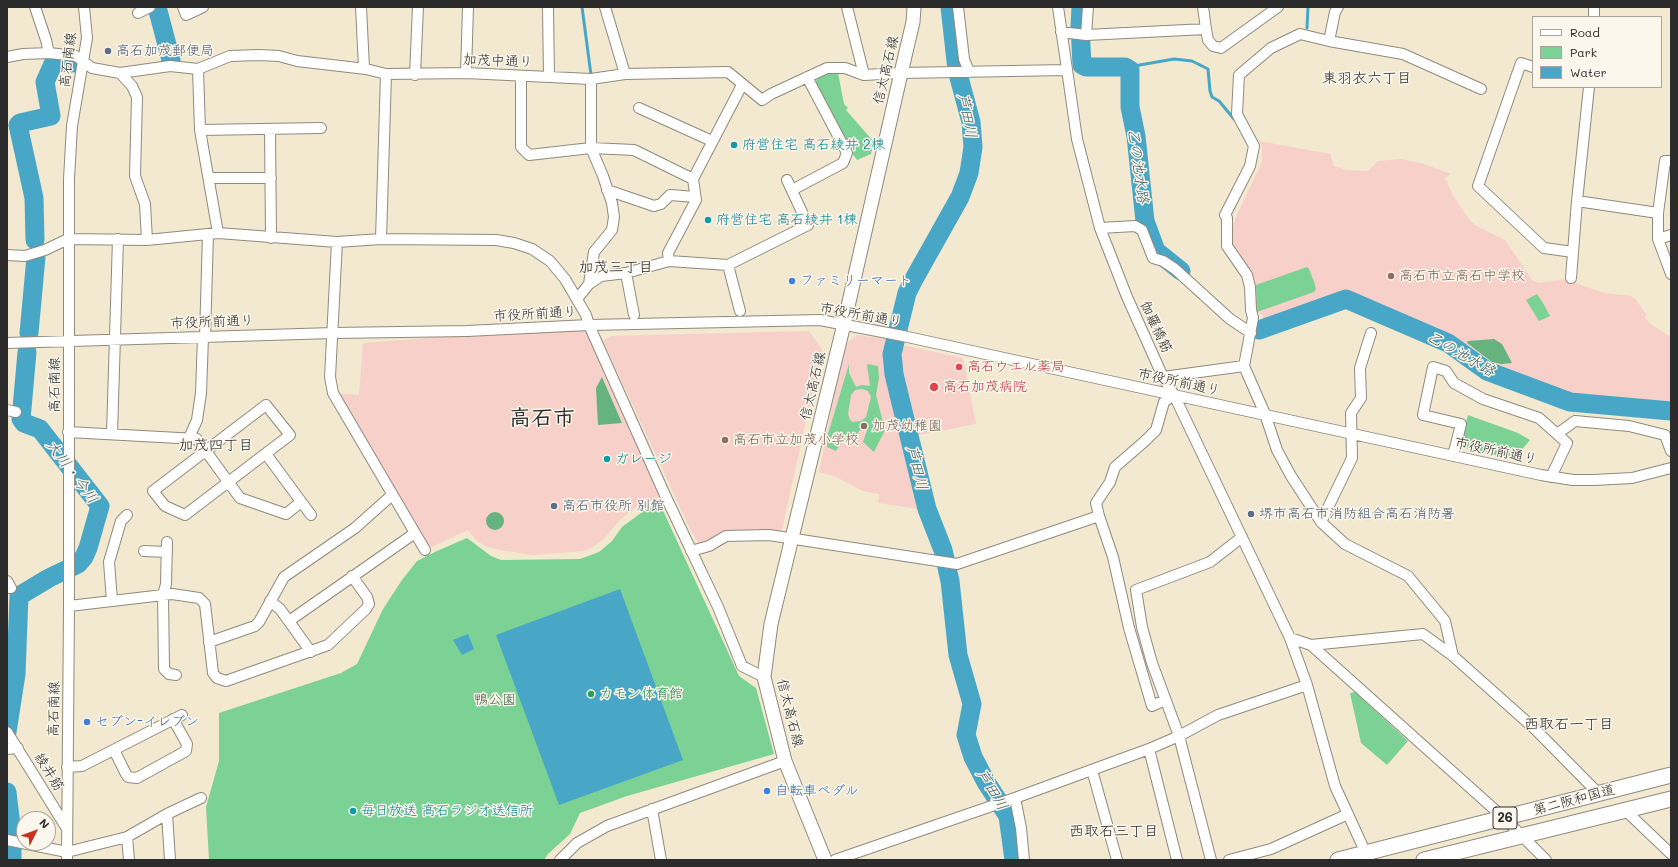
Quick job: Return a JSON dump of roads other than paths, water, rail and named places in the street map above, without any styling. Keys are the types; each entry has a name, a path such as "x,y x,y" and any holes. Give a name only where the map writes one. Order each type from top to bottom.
{"highway":[{"name":"第二阪和国道","path":"1338,860 1368,857 1504,818 1671,775"},
{"name":"第二阪和国道","path":"1424,860 1671,798"}],"main road":[{"name":"信太高石線","path":"825,860 785,760 764,677 771,624 844,324 902,73 913,22 914,7"}],"street":[{"path":"35,7 49,53"},
{"name":"高石南線","path":"67,856 66,827 69,606 69,179 72,126 87,38 84,7"},
{"path":"138,13 150,7"},
{"path":"183,7 186,15 203,7"},
{"path":"361,7 364,68"},
{"path":"415,75 418,7"},
{"path":"466,73 468,7"},
{"path":"548,7 549,77"},
{"path":"605,7 625,74"},
{"path":"847,7 864,75"},
{"path":"958,7 967,72"},
{"name":"伽羅橋筋","path":"1058,7 1077,139 1100,228 1126,297 1163,377 1174,395 1290,638 1307,685 1335,786 1368,857"},
{"path":"1082,34 1088,7"},
{"path":"1203,7 1208,40 1213,46 1221,48 1278,7"},
{"path":"1329,40 1335,12 1338,7"},
{"path":"1061,32 1082,34 1206,29"},
{"path":"1453,656 1445,621 1408,576 1345,544 1321,522 1291,476 1277,450 1265,414 1244,366 1254,318 1247,276 1227,246 1227,218 1225,215 1250,166 1254,146 1237,114 1239,75 1271,48 1300,34 1403,54 1481,89"},
{"name":"加茂中通り","path":"7,57 23,54 49,53 76,56 92,68 120,73 170,66 198,69 230,56 259,55 279,56 297,61 364,68 386,74 415,75 466,73 591,79 625,74 728,72 762,100 771,94 827,68 845,68 864,75 1066,70"},
{"path":"1532,67 1521,63 1478,186 1544,248 1573,252"},
{"path":"189,438 197,420 201,393 213,233 208,178 200,130 198,69"},
{"path":"120,73 132,86 137,97 135,176 145,204 147,240"},
{"path":"381,239 386,74"},
{"path":"521,76 521,147 529,155 591,148 634,150 693,178"},
{"path":"577,299 590,284 601,276 626,272 669,261 728,265 808,225 790,185 843,163 846,153 807,77"},
{"path":"590,284 594,252 612,230 614,217 607,190 591,148 591,79"},
{"path":"669,261 668,253 696,200 693,178 742,85"},
{"path":"1571,278 1577,201 1589,88"},
{"path":"639,108 712,141"},
{"path":"200,130 321,128"},
{"path":"270,129 271,238"},
{"path":"1671,161 1665,161 1658,213 1658,239 1671,274"},
{"path":"208,178 271,178"},
{"path":"607,190 654,206 661,204 670,195 695,197"},
{"path":"1577,201 1658,213"},
{"path":"1100,228 1135,226 1142,230 1153,258 1162,261 1175,269 1230,319 1251,333"},
{"path":"7,255 25,256 45,250 68,239 118,238 147,240 213,233 337,242 381,239 496,240 514,243 532,249 550,261 565,279 586,315 589,325 691,551 718,607 742,666 764,677"},
{"path":"1658,239 1671,235"},
{"path":"112,434 118,238"},
{"path":"337,242 330,377 333,393 425,550"},
{"path":"728,265 740,312"},
{"path":"626,272 634,315"},
{"name":"市役所前通り","path":"7,343 333,333 467,331 589,325 820,320 903,336 1551,477 1573,480 1632,478 1671,468"},
{"path":"1321,522 1352,458 1351,413 1361,398 1360,368 1371,333"},
{"path":"1163,377 1244,366"},
{"path":"1453,456 1461,424 1423,415 1433,367 1446,371 1454,383 1484,399 1539,418 1567,443 1551,477"},
{"path":"1165,700 1152,706 1129,628 1113,557 1096,503 1110,482 1115,467 1156,430 1164,402 1174,395"},
{"path":"266,405 290,435 185,514 165,506 153,491 205,451 266,405"},
{"path":"1557,434 1575,421 1629,426 1665,435 1671,451"},
{"path":"68,432 197,439 240,498 286,514 301,502"},
{"path":"266,454 311,515"},
{"path":"209,642 255,626 259,622 284,577 355,528 392,495"},
{"path":"112,601 109,562 121,521 127,515"},
{"path":"691,551 709,546 726,536 769,535 958,564 1099,516"},
{"path":"288,621 415,533"},
{"path":"1211,860 1179,736 1152,663 1142,627 1136,590 1210,562 1242,537"},
{"path":"144,551 167,547 166,584 163,595 164,669 169,674 176,675"},
{"path":"69,606 172,594 197,597 202,600 205,607 213,673 221,681 226,681 328,645 368,606 369,600 352,576"},
{"path":"7,581 11,588 7,588"},
{"path":"270,601 280,609 310,652"},
{"path":"1311,645 1423,634 1453,656 1536,730 1598,793"},
{"path":"1290,638 1311,645 1504,818 1539,858"},
{"path":"835,860 1010,800 1149,749 1179,736 1229,710 1307,685"},
{"path":"67,767 82,766 178,717 187,744 186,751 137,778 128,777 114,750"},
{"name":"綾井筋","path":"9,735 11,749 66,827"},
{"path":"1149,749 1177,860"},
{"path":"560,860 577,843 592,834 652,809 785,760"},
{"path":"1092,770 1117,860"},
{"path":"7,840 67,856 127,837 167,814 201,798"},
{"path":"1010,800 1021,828 1024,860"},
{"path":"652,809 661,860"},
{"path":"1625,810 1671,854"},
{"path":"167,814 170,860"},
{"path":"1228,860 1271,849 1348,814"},
{"path":"127,837 129,860"}],"water":[{"path":"943,7 955,7 959,62 963,67 954,68 948,18 944,15"},
{"name":"カモン体育館","path":"620,589 683,760 559,805 496,635"},
{"path":"468,634 474,649 462,655 453,640"}],"waterway":[{"name":"大川・今川","path":"157,7 171,60"},
{"path":"582,7 591,75"},
{"name":"芦田川","path":"950,7 957,70 971,122 973,147 969,173 960,197 907,293 892,354 894,374 927,509 943,550 950,581 958,655 972,704 966,735 973,757 986,782 1008,816 1014,860"},
{"name":"乙の池水路","path":"1081,7 1080,27 1082,65 1086,67 1125,67 1130,70 1130,107 1136,136 1145,221 1156,251 1181,271"},
{"path":"1307,28 1308,7"},
{"path":"1130,70 1134,66 1174,59 1192,61 1208,69 1212,97 1219,101 1234,119"},
{"name":"大川・今川","path":"35,240 34,198 18,125 20,123 51,116 45,82 54,62 75,63"},
{"name":"大川・今川","path":"29,333 36,257"},
{"name":"乙の池水路","path":"1259,330 1346,299 1448,343 1487,371 1570,402 1671,411"},
{"name":"大川・今川","path":"7,732 16,674 19,596 49,578 78,564 84,557 88,548 100,506 40,429 24,423 21,419 27,352"},
{"name":"大川・今川","path":"7,792 12,834 12,860"}],"place":[{"name":"高石加茂郵便局","path":"108,51"},
{"name":"府営住宅 高石綾井 2棟","path":"734,145"},
{"name":"府営住宅 高石綾井 1棟","path":"708,220"},
{"name":"高石市立高石中学校","path":"1391,276"},
{"name":"ファミリーマート","path":"792,281"},
{"name":"高石ウエル薬局","path":"959,367"},
{"name":"高石加茂病院","path":"934,387"},
{"name":"加茂幼稚園","path":"864,426"},
{"name":"高石市立加茂小学校","path":"725,440"},
{"name":"ガレージ","path":"607,459"},
{"name":"高石市役所 別館","path":"554,506"},
{"name":"堺市高石市消防組合高石消防署","path":"1251,514"},
{"name":"カモン体育館","path":"591,694"},
{"name":"セブン-イレブン","path":"87,722"},
{"name":"自転車ペダル","path":"767,791"},
{"name":"毎日放送 高石ラジオ送信所","path":"353,811"}],"district":[{"name":"東羽衣六丁目","path":"1367,78"},
{"name":"加茂三丁目","path":"616,267"},
{"name":"高石市","path":"542,418"},
{"name":"加茂四丁目","path":"216,445"},
{"name":"西取石一丁目","path":"1569,724"},
{"name":"西取石三丁目","path":"1114,831"}],"park label":[{"name":"鴨公園","path":"495,700"}]}
